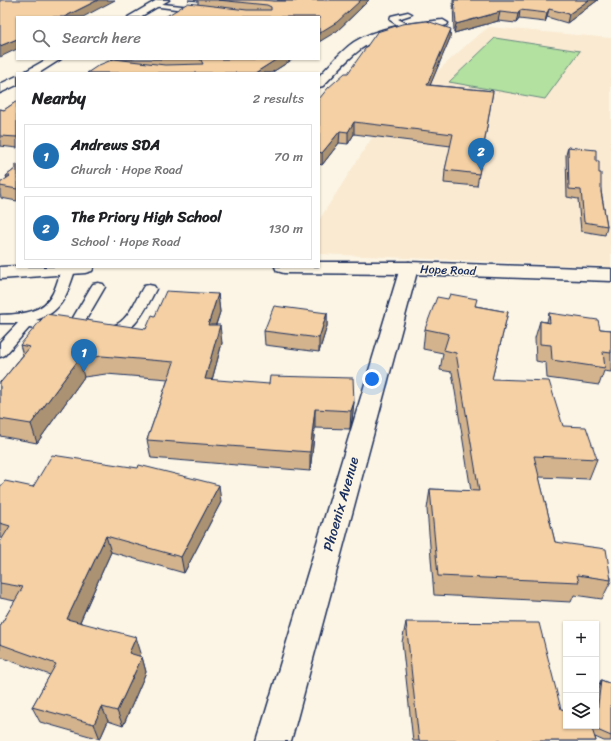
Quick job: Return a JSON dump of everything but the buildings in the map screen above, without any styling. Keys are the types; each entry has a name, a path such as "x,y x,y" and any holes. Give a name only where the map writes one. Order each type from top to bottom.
{"street":[{"path":"135,16 164,0"},
{"path":"320,82 359,44 390,31 407,27 443,23"},
{"path":"33,72 53,60"},
{"path":"0,89 16,81"},
{"name":"Hope Road","path":"320,267 409,268 611,275"},
{"path":"0,273 77,268"},
{"name":"Phoenix Avenue","path":"274,741 409,268"}],"lane":[{"path":"154,5 207,11"},
{"path":"407,27 394,20 394,18 408,14"},
{"path":"0,352 28,320 45,311 57,299 77,268"},
{"path":"74,328 98,287"},
{"path":"0,319 28,320 74,328 112,332 126,326 149,289"}],"shaded area":[{"path":"489,27 611,38 611,267 320,254 320,218 384,119 472,40"}],"green space":[{"path":"495,38 580,51 545,99 449,82"}],"place":[{"name":"The Priory High School","path":"481,171"},
{"name":"Andrews SDA","path":"84,372"}]}
